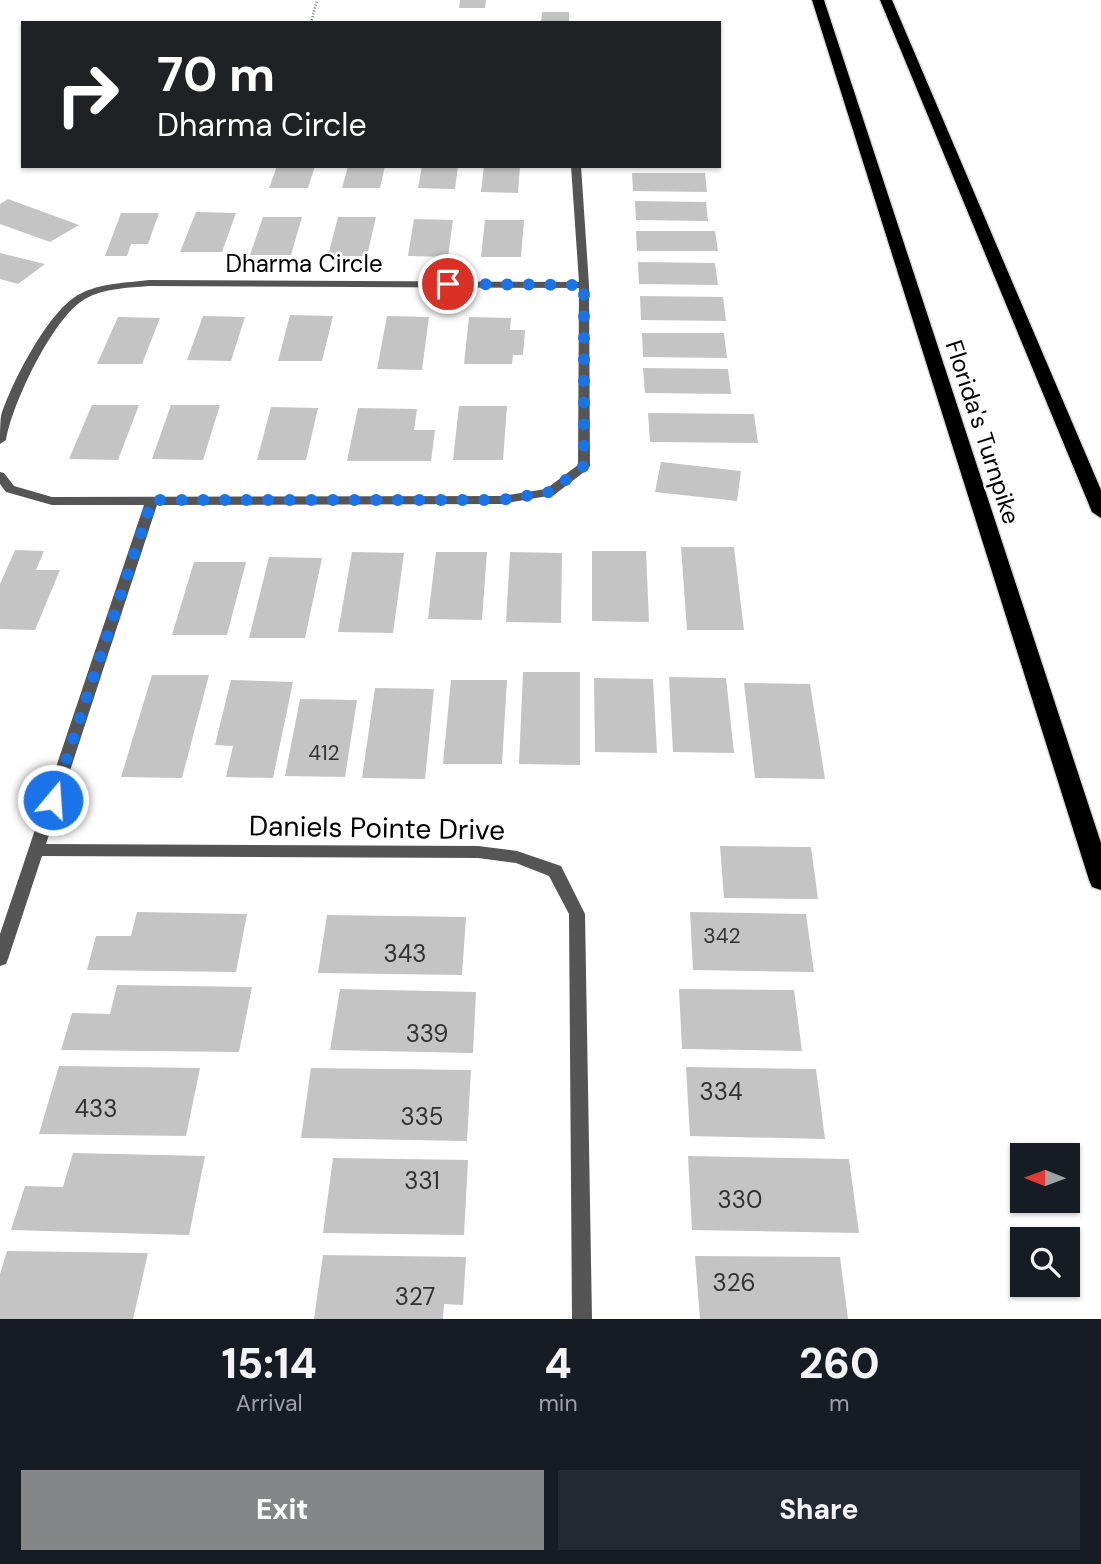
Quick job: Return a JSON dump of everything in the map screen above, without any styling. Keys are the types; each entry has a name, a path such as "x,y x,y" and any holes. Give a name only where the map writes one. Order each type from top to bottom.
{"highway":[{"name":"Florida's Turnpike","path":"818,0 1101,880"},
{"path":"886,0 1101,512"}],"street":[{"path":"0,476 10,489 52,500 501,500 550,492 584,466 584,285 576,168"},
{"name":"Dharma Circle","path":"0,440 2,424 53,323 76,299 107,288 149,283 584,285"},
{"path":"0,959 152,500"},
{"name":"Daniels Pointe Drive","path":"36,850 478,852 517,857 555,871 577,914 582,1319"}],"path":[{"path":"312,21 317,0"}],"building":[{"path":"460,0 486,0 485,8 459,8"},
{"path":"542,12 569,12 569,21 541,21"},
{"path":"276,168 314,168 308,188 269,188"},
{"path":"347,168 385,168 380,188 342,188"},
{"path":"422,168 458,168 455,189 418,188"},
{"path":"484,168 520,168 518,193 481,192"},
{"path":"632,173 705,173 707,192 633,191"},
{"path":"8,199 79,225 50,242 0,224 0,204"},
{"path":"635,201 706,202 708,221 636,220"},
{"path":"196,212 236,213 222,252 180,252"},
{"path":"121,213 159,213 148,244 131,244 127,256 105,256"},
{"path":"263,217 302,217 291,255 250,255"},
{"path":"338,217 376,217 367,256 328,256"},
{"path":"414,219 453,220 448,257 408,256"},
{"path":"485,220 524,220 521,257 481,257"},
{"path":"636,231 715,231 718,251 637,251"},
{"path":"0,253 45,264 18,284 0,279"},
{"path":"638,262 715,263 718,285 639,284"},
{"path":"640,296 723,297 726,321 641,320"},
{"path":"290,315 333,316 322,361 278,361"},
{"path":"203,316 245,317 231,361 187,360"},
{"path":"387,316 429,317 422,370 377,369"},
{"path":"118,317 160,318 142,364 97,364"},
{"path":"469,317 511,318 510,330 525,330 523,355 513,355 512,364 464,364"},
{"path":"642,333 724,333 727,358 643,357"},
{"path":"643,368 728,369 731,394 645,393"},
{"path":"92,405 139,405 118,460 69,459"},
{"path":"171,405 220,405 203,460 152,459"},
{"path":"459,406 507,406 503,460 453,460"},
{"path":"271,407 318,408 306,460 257,460"},
{"path":"358,408 417,409 414,430 435,430 431,461 347,461"},
{"path":"648,413 754,414 758,443 650,442"},
{"path":"661,462 741,471 737,501 655,492"},
{"path":"681,547 734,547 744,630 687,630"},
{"path":"15,550 44,551 36,570 60,570 35,630 0,629 0,584"},
{"path":"592,551 646,551 649,622 592,621"},
{"path":"352,552 404,553 393,633 338,632"},
{"path":"436,552 487,552 482,620 428,619"},
{"path":"510,552 562,553 561,623 506,622"},
{"path":"269,557 322,558 305,638 249,638"},
{"path":"194,562 246,562 227,635 172,635"},
{"path":"523,672 580,672 580,765 519,764"},
{"path":"152,675 209,675 182,778 121,777"},
{"path":"669,677 726,678 734,753 673,752"},
{"path":"594,678 653,679 657,753 595,752"},
{"path":"231,680 293,682 273,778 226,777 233,746 215,745"},
{"path":"451,680 507,680 502,764 443,764"},
{"path":"744,683 810,684 825,779 755,778"},
{"path":"375,688 434,689 425,779 362,778"},
{"path":"300,699 357,700 345,777 285,776"},
{"path":"720,846 811,847 818,899 724,898"},
{"path":"137,912 247,914 236,972 87,970 96,936 131,936"},
{"path":"690,912 806,914 814,972 693,970"},
{"path":"327,915 466,917 462,975 318,973"},
{"path":"117,985 252,987 239,1052 61,1050 72,1013 110,1014"},
{"path":"340,989 476,992 473,1053 330,1050"},
{"path":"679,989 794,990 802,1051 682,1049"},
{"path":"59,1066 200,1068 186,1136 39,1134"},
{"path":"686,1067 816,1069 825,1139 690,1136"},
{"path":"311,1068 471,1070 467,1141 301,1138"},
{"path":"73,1153 205,1156 189,1235 11,1230 25,1186 63,1187"},
{"path":"688,1156 849,1159 859,1233 692,1230"},
{"path":"333,1158 468,1160 464,1235 323,1233"},
{"path":"7,1251 148,1253 133,1319 0,1319 0,1274"},
{"path":"323,1255 466,1257 463,1305 444,1304 443,1319 314,1319"},
{"path":"695,1256 840,1257 848,1319 700,1319"}],"route":[{"path":"53,800 152,500 501,500 550,492 584,466 584,285 448,284"}]}
